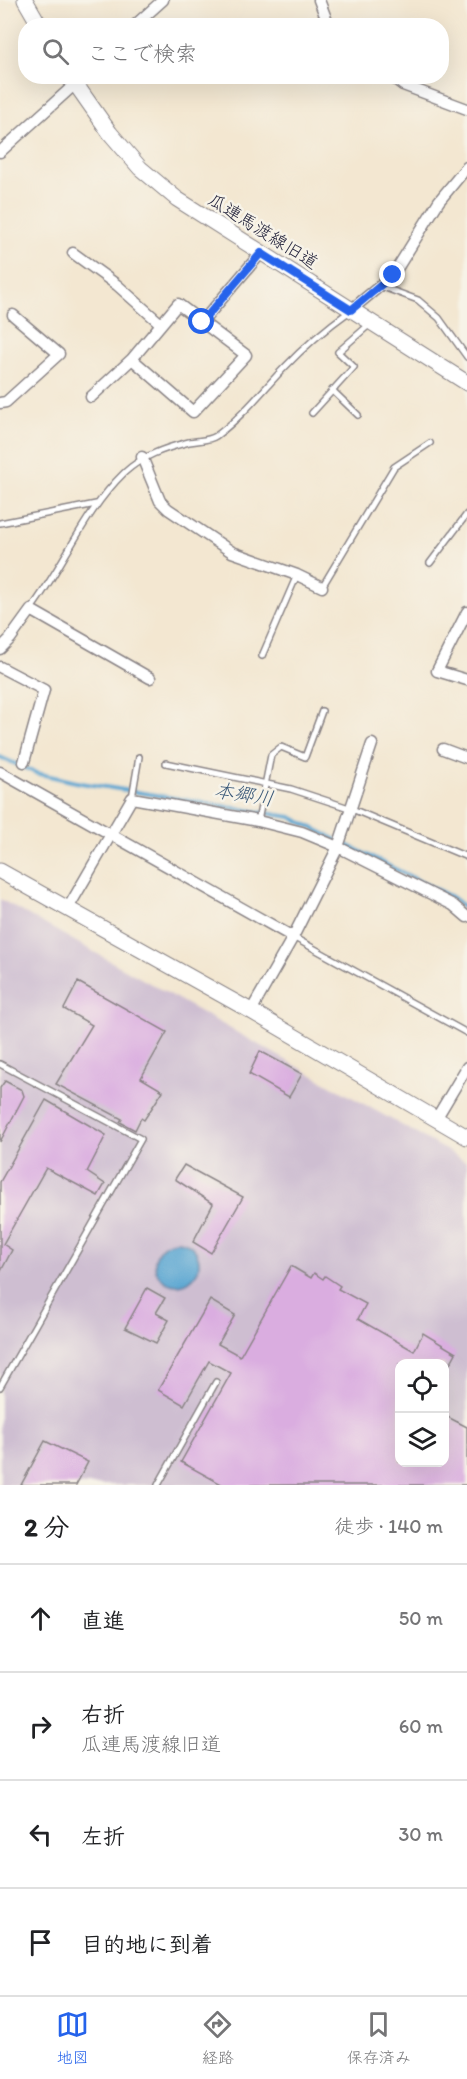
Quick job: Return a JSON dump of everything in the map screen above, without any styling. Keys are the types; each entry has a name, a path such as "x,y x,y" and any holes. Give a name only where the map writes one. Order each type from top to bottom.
{"street":[{"path":"25,0 35,18"},
{"path":"143,18 163,0"},
{"path":"319,0 326,18"},
{"path":"0,152 72,84"},
{"name":"瓜連馬渡線旧道","path":"79,84 110,133 140,168 177,199 467,383"},
{"path":"402,84 467,109"},
{"path":"351,310 393,275 439,201 467,167"},
{"path":"73,253 117,285 161,324"},
{"path":"202,322 261,253"},
{"path":"91,397 132,359 178,304 246,356 193,412 132,359"},
{"path":"0,403 6,402 59,354 13,315"},
{"path":"142,457 160,501 168,509 232,552 297,574 322,587"},
{"path":"0,649 31,610 150,678"},
{"path":"467,612 437,671 467,680"},
{"path":"0,633 10,639"},
{"path":"0,667 44,690 24,762"},
{"path":"251,1011 338,847 372,744"},
{"path":"443,749 467,758"},
{"path":"0,772 292,937"},
{"path":"67,910 132,798 258,821 302,832 338,847 453,905 467,917"},
{"path":"0,871 251,1011 467,1137"},
{"path":"436,1119 467,1067"}],"lane":[{"path":"380,286 418,300 439,318 463,348 467,357"},
{"path":"31,610 96,504 124,473 142,457 213,438 248,408 321,332 351,310"},
{"path":"312,413 354,366 339,352 371,322"},
{"path":"332,390 358,415"},
{"path":"322,587 394,467 430,443"},
{"path":"0,523 96,504"},
{"path":"430,563 467,514"},
{"path":"262,656 297,574"},
{"path":"258,821 272,755 281,747 305,757 322,711"},
{"path":"132,798 139,757"},
{"path":"166,763 266,783 352,809 467,857"},
{"path":"292,937 467,1033"},
{"path":"0,1064 141,1139 0,1388"},
{"path":"158,1485 216,1382"}],"shaded area":[{"path":"0,899 467,1162 467,1485 0,1485"}],"water":[{"path":"177,1241 193,1247 199,1263 193,1279 177,1285 161,1279 155,1263 161,1247"}],"building":[{"path":"78,982 167,1032 141,1078 163,1091 144,1120 141,1118 135,1130 120,1122 122,1119 56,1084 92,1025 64,1009"},
{"path":"260,1051 302,1074 289,1097 249,1074"},
{"path":"5,1081 22,1090 24,1096 0,1142 0,1088"},
{"path":"46,1100 106,1135 87,1172 105,1184 98,1196 46,1168 3,1244 12,1250 0,1273 0,1182"},
{"path":"184,1165 243,1197 211,1253 193,1242 213,1204 175,1179"},
{"path":"291,1266 311,1278 314,1273 323,1279 325,1276 340,1286 338,1289 366,1304 358,1319 414,1351 423,1333 456,1353 450,1364 449,1359 395,1359 395,1467 449,1467 449,1418 467,1427 467,1485 223,1485 181,1462 231,1373 209,1361 184,1405 158,1390 210,1300 235,1315 218,1344 240,1356"},
{"path":"147,1288 165,1298 156,1313 169,1320 156,1343 125,1328"},
{"path":"45,1441 88,1462 76,1485 21,1485"}],"waterway":[{"name":"本郷川","path":"0,757 36,773 81,783 291,817 451,897 467,909"}],"route":[{"path":"202,322 261,253 351,310 393,275"}]}
